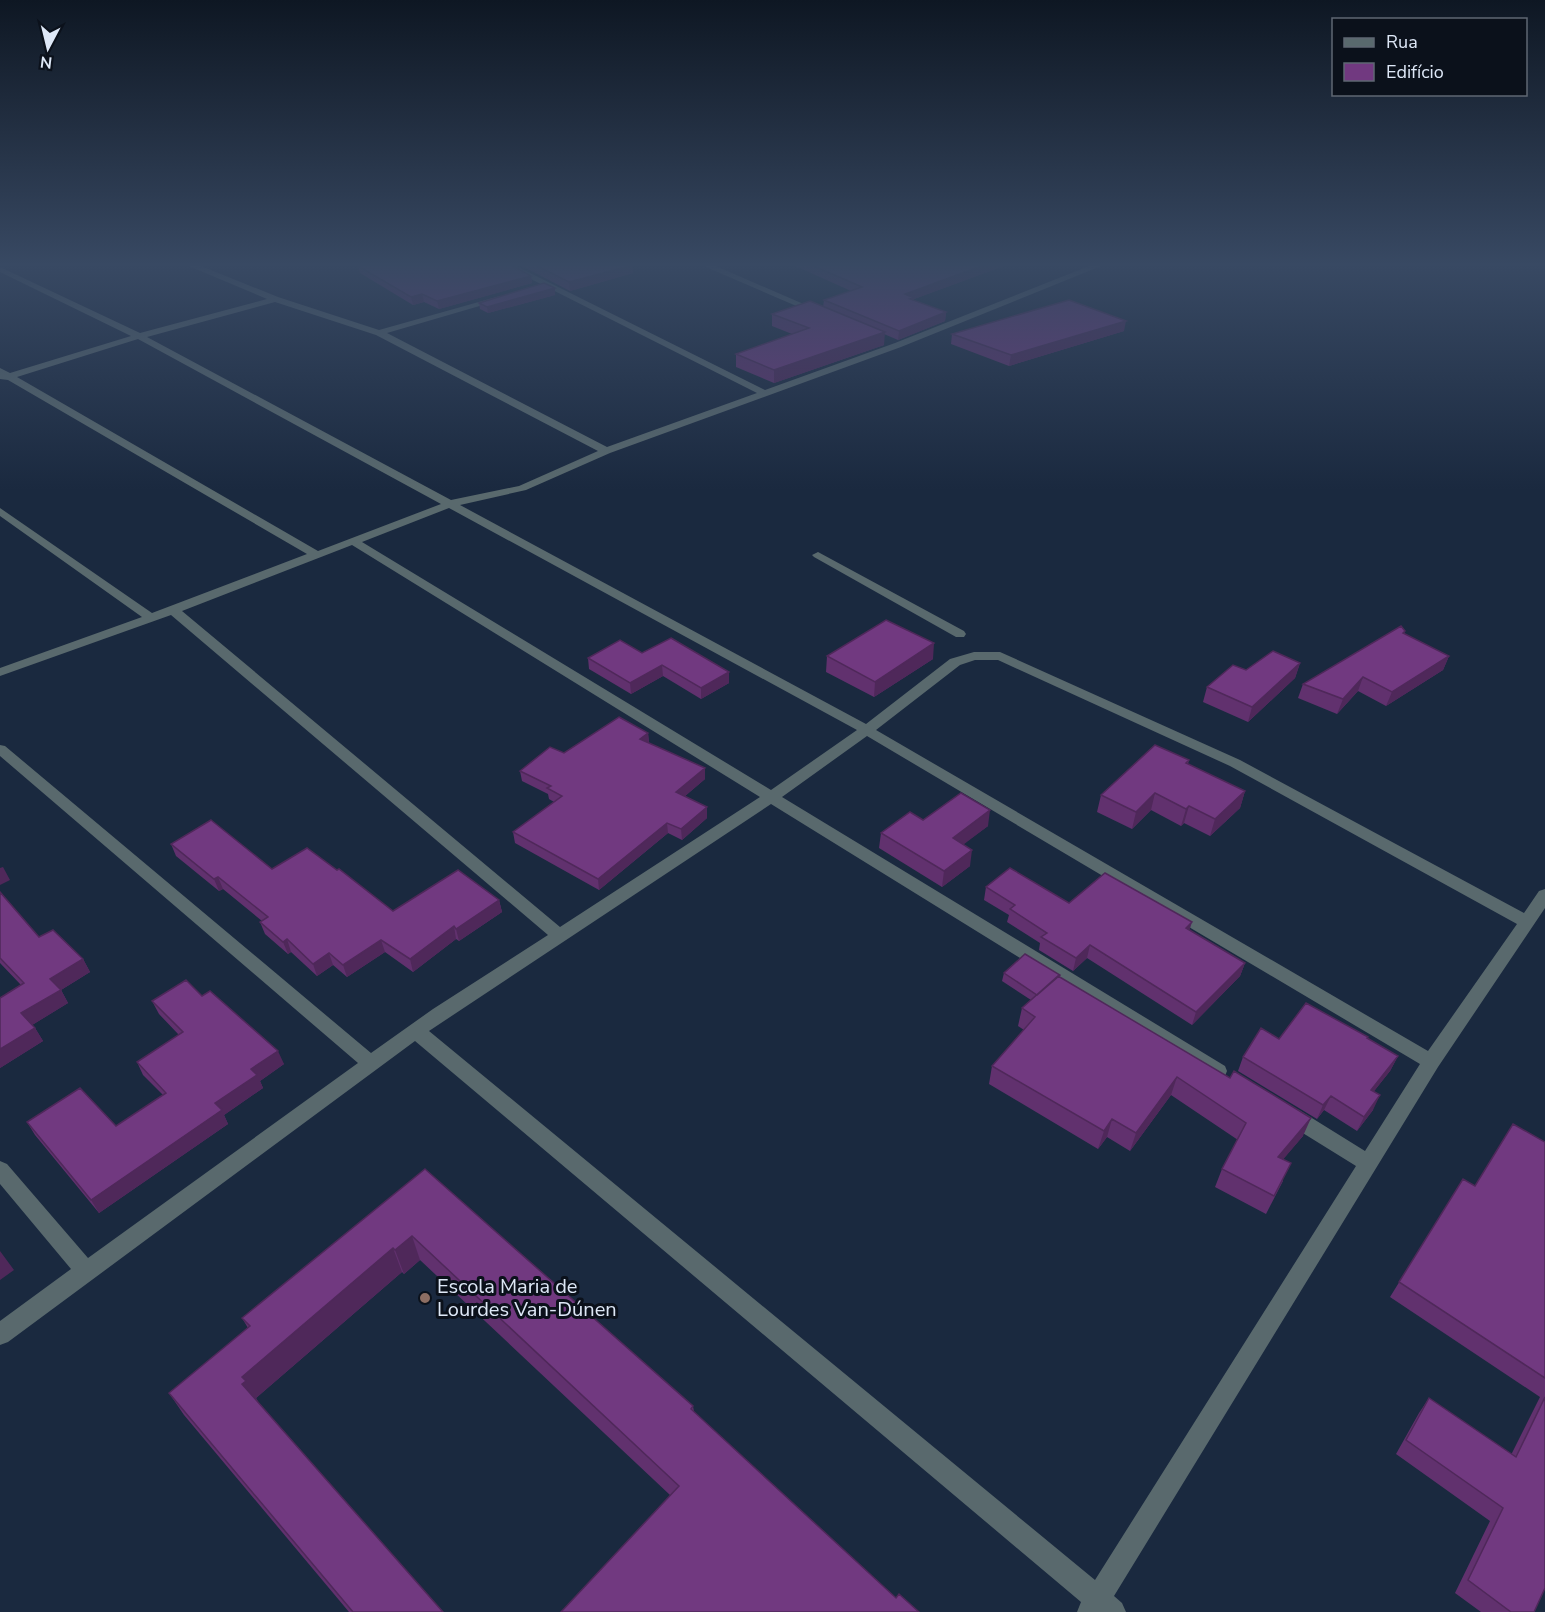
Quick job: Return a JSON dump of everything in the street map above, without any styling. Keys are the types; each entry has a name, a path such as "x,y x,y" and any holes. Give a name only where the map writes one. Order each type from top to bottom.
{"street":[{"path":"3,375 128,339"},
{"path":"145,339 867,730 1431,1062"},
{"path":"391,339 606,451"},
{"path":"656,339 766,394"},
{"path":"0,672 173,610 450,504 522,488 606,451 766,394 903,339"},
{"path":"3,375 315,554"},
{"path":"0,511 151,618"},
{"path":"353,541 1237,1082"},
{"path":"818,555 960,634"},
{"path":"173,610 560,936"},
{"path":"0,1334 416,1031 771,797 867,730 955,662 974,656 1000,656 1235,763 1525,921"},
{"path":"0,749 371,1064"},
{"path":"416,1031 1100,1608 1431,1062 1525,921 1545,895"},
{"path":"1277,1107 1368,1163"},
{"path":"0,1170 86,1271"}],"building":[{"path":"777,339 864,339 774,370 736,354"},
{"path":"967,339 1064,339 1011,355"},
{"path":"886,620 934,643 875,682 827,656"},
{"path":"1401,626 1405,631 1403,633 1449,656 1392,692 1363,677 1343,699 1303,684"},
{"path":"671,638 729,672 701,688 662,665 630,683 588,658 620,640 642,653"},
{"path":"1273,651 1300,663 1252,707 1207,687 1233,665 1246,670"},
{"path":"619,717 648,733 640,739 705,768 676,792 707,807 681,829 667,823 598,879 513,832 562,796 547,788 551,786 520,771 550,747 564,753"},
{"path":"1155,745 1189,760 1186,763 1245,791 1215,819 1189,806 1186,809 1155,793 1136,812 1101,795"},
{"path":"961,793 990,810 953,838 972,850 944,871 881,833 910,812 923,820"},
{"path":"211,820 272,869 307,848 337,870 339,869 393,911 458,870 499,900 456,929 454,926 410,959 381,940 343,965 329,953 313,964 287,939 283,942 260,922 268,917 218,877 214,879 171,844"},
{"path":"1010,868 1069,903 1105,873 1192,922 1186,928 1245,963 1196,1012 1090,945 1076,958 1041,937 1047,933 1010,909 1015,905 986,887"},
{"path":"0,892 39,937 53,930 83,959 50,979 61,990 21,1013 35,1028 0,1049 0,998 24,983 0,958"},
{"path":"1025,954 1060,975 1037,995 1004,973"},
{"path":"1058,976 1230,1078 1234,1071 1311,1118 1278,1157 1291,1163 1274,1196 1222,1169 1246,1123 1177,1077 1136,1133 1112,1119 1104,1131 992,1066 1035,1017 1022,1008"},
{"path":"186,980 202,996 210,991 278,1051 251,1069 257,1075 215,1103 222,1110 91,1200 27,1122 80,1088 116,1126 166,1093 137,1062 183,1032 152,1001"},
{"path":"1306,1003 1398,1056 1371,1090 1380,1095 1364,1117 1331,1096 1323,1105 1243,1057 1261,1028 1279,1039"},
{"path":"1513,1124 1545,1142 1545,1378 1399,1282 1463,1179 1475,1186"},
{"path":"425,1169 693,1406 691,1409 896,1598 899,1594 919,1612 561,1612 679,1486 412,1236 395,1250 393,1248 242,1377 246,1381 242,1384 443,1612 353,1612 169,1393 250,1326 242,1318"},
{"path":"1545,1397 1545,1588 1534,1612 1511,1612 1468,1580 1503,1508 1406,1440 1429,1398 1516,1457"}],"place":[{"name":"Escola Maria de Lourdes Van-Dúnen","path":"425,1298"}]}
